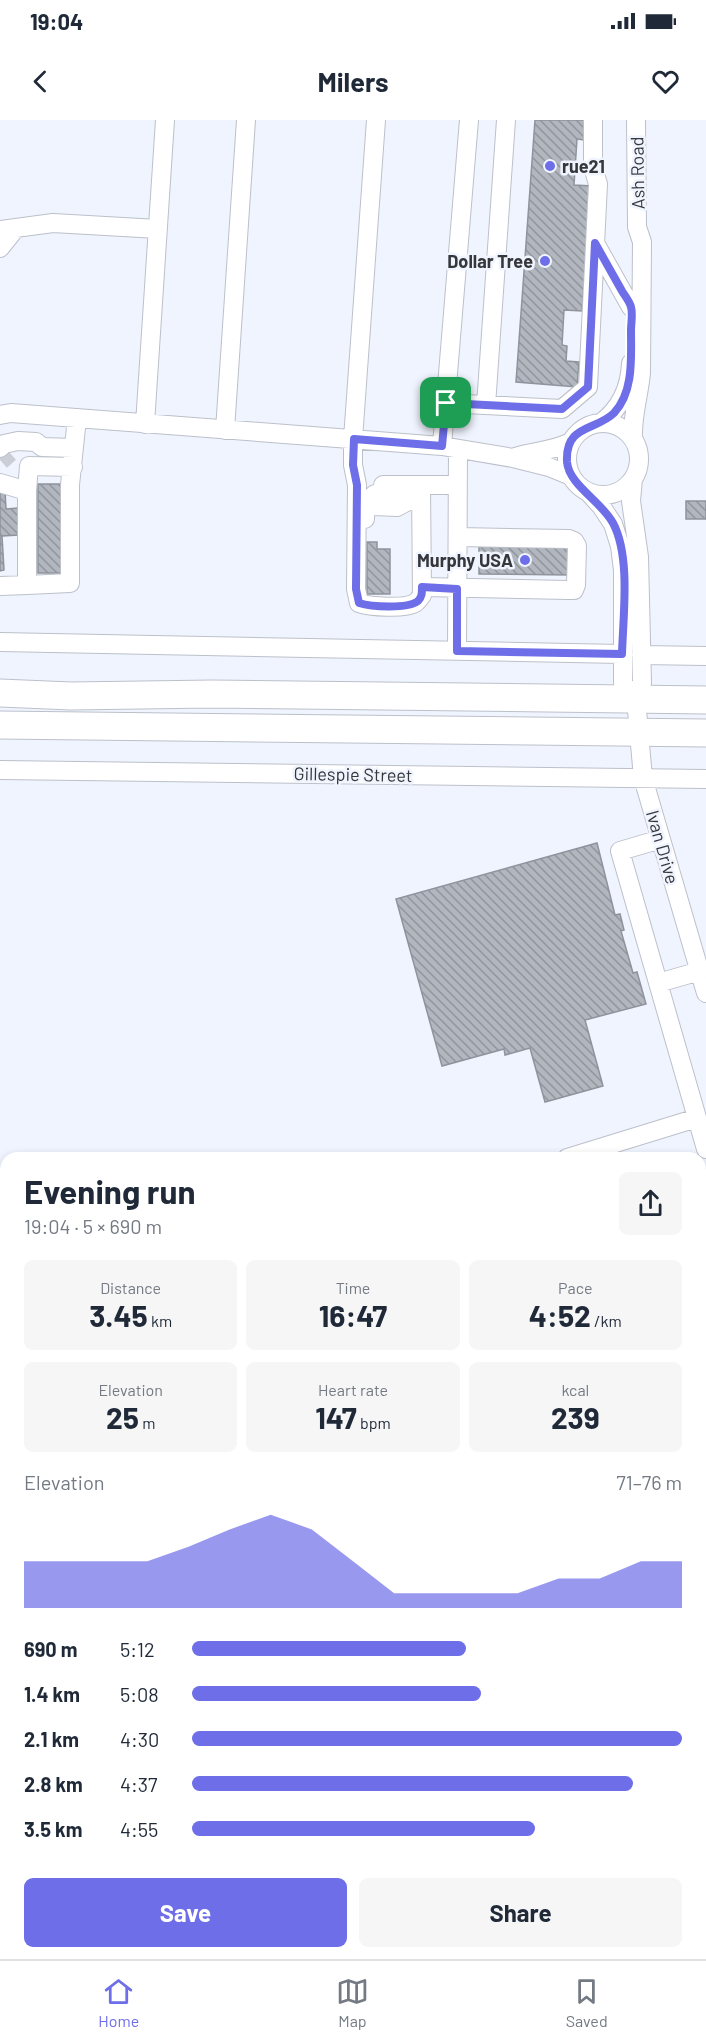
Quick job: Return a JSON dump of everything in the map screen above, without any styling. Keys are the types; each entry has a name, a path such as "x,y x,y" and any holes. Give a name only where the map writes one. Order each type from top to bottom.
{"highway":[{"path":"0,693 71,696 212,694 706,700"},
{"path":"0,725 706,733"}],"street":[{"path":"145,424 165,120"},
{"path":"225,430 246,120"},
{"path":"376,120 353,465 362,493 356,589 359,603 407,606 417,602 422,595 417,496"},
{"path":"457,651 458,485 450,447 446,403 469,120"},
{"path":"486,405 506,120"},
{"path":"446,403 562,409 588,387 598,184 592,167 593,120"},
{"name":"Ash Road","path":"601,423 614,413 621,403 630,378 632,243 637,227 636,120"},
{"path":"0,248 5,225 53,223 159,229"},
{"name":"Ash Road","path":"633,438 632,422 641,373 642,242 637,227"},
{"path":"595,243 631,307"},
{"path":"4,410 145,424 450,447 513,458 549,467 571,476"},
{"path":"0,586 70,583 70,484 77,418"},
{"path":"601,423 613,424 633,438 638,449 639,462 633,479 631,501 639,557 642,683 636,699 623,684 623,570 614,524 601,506 578,485 567,465 567,453 571,442 579,432 589,426 601,423"},
{"path":"3,456 4,444 18,441 36,442 42,447 74,448"},
{"path":"513,458 528,453 549,451 571,442"},
{"path":"27,585 29,466 73,467"},
{"path":"588,492 610,495 621,491 633,479"},
{"path":"0,483 27,491"},
{"path":"362,493 417,496 458,485"},
{"path":"422,587 574,590 577,579 577,546 574,541 569,539 458,537"},
{"path":"0,642 622,654"},
{"path":"641,655 706,656"},
{"name":"Ivan Drive","path":"636,699 643,778 706,993"},
{"name":"Gillespie Street","path":"0,770 706,779"},
{"path":"661,839 620,851 706,1149"},
{"path":"658,983 700,971"},
{"path":"586,1152 697,1118"}],"building":[{"path":"535,120 585,120 584,140 577,139 574,185 592,186 582,311 564,310 562,345 567,346 566,361 579,362 577,387 516,382"},
{"path":"38,484 63,484 63,573 38,573"},
{"path":"0,491 5,491 6,509 18,508 19,535 2,536 4,570 0,571"},
{"path":"686,501 706,501 706,519 686,519"},
{"path":"367,542 377,542 377,549 390,549 390,594 367,594"},
{"name":"Murphy USA","path":"479,545 571,546 571,575 479,574"},
{"path":"597,843 615,915 620,914 624,930 621,931 633,973 637,972 646,1004 585,1020 603,1086 545,1102 530,1048 505,1055 504,1049 442,1066 396,899"}],"tunnel":[{"path":"1,461 10,453"}],"place":[{"name":"rue21","path":"550,166"},
{"name":"Dollar Tree","path":"545,261"},
{"name":"Murphy USA","path":"525,560"}],"route":[{"path":"595,243 631,307 630,378 621,403 614,413 601,423 579,432 571,442 567,453 567,465 578,485 601,506 614,524 623,570 622,654 457,651 457,589 422,587 422,595 417,602 407,606 367,606 359,603 356,589 357,485 353,465 354,439 442,446 446,403 543,410 562,409 588,387 595,243"}]}
